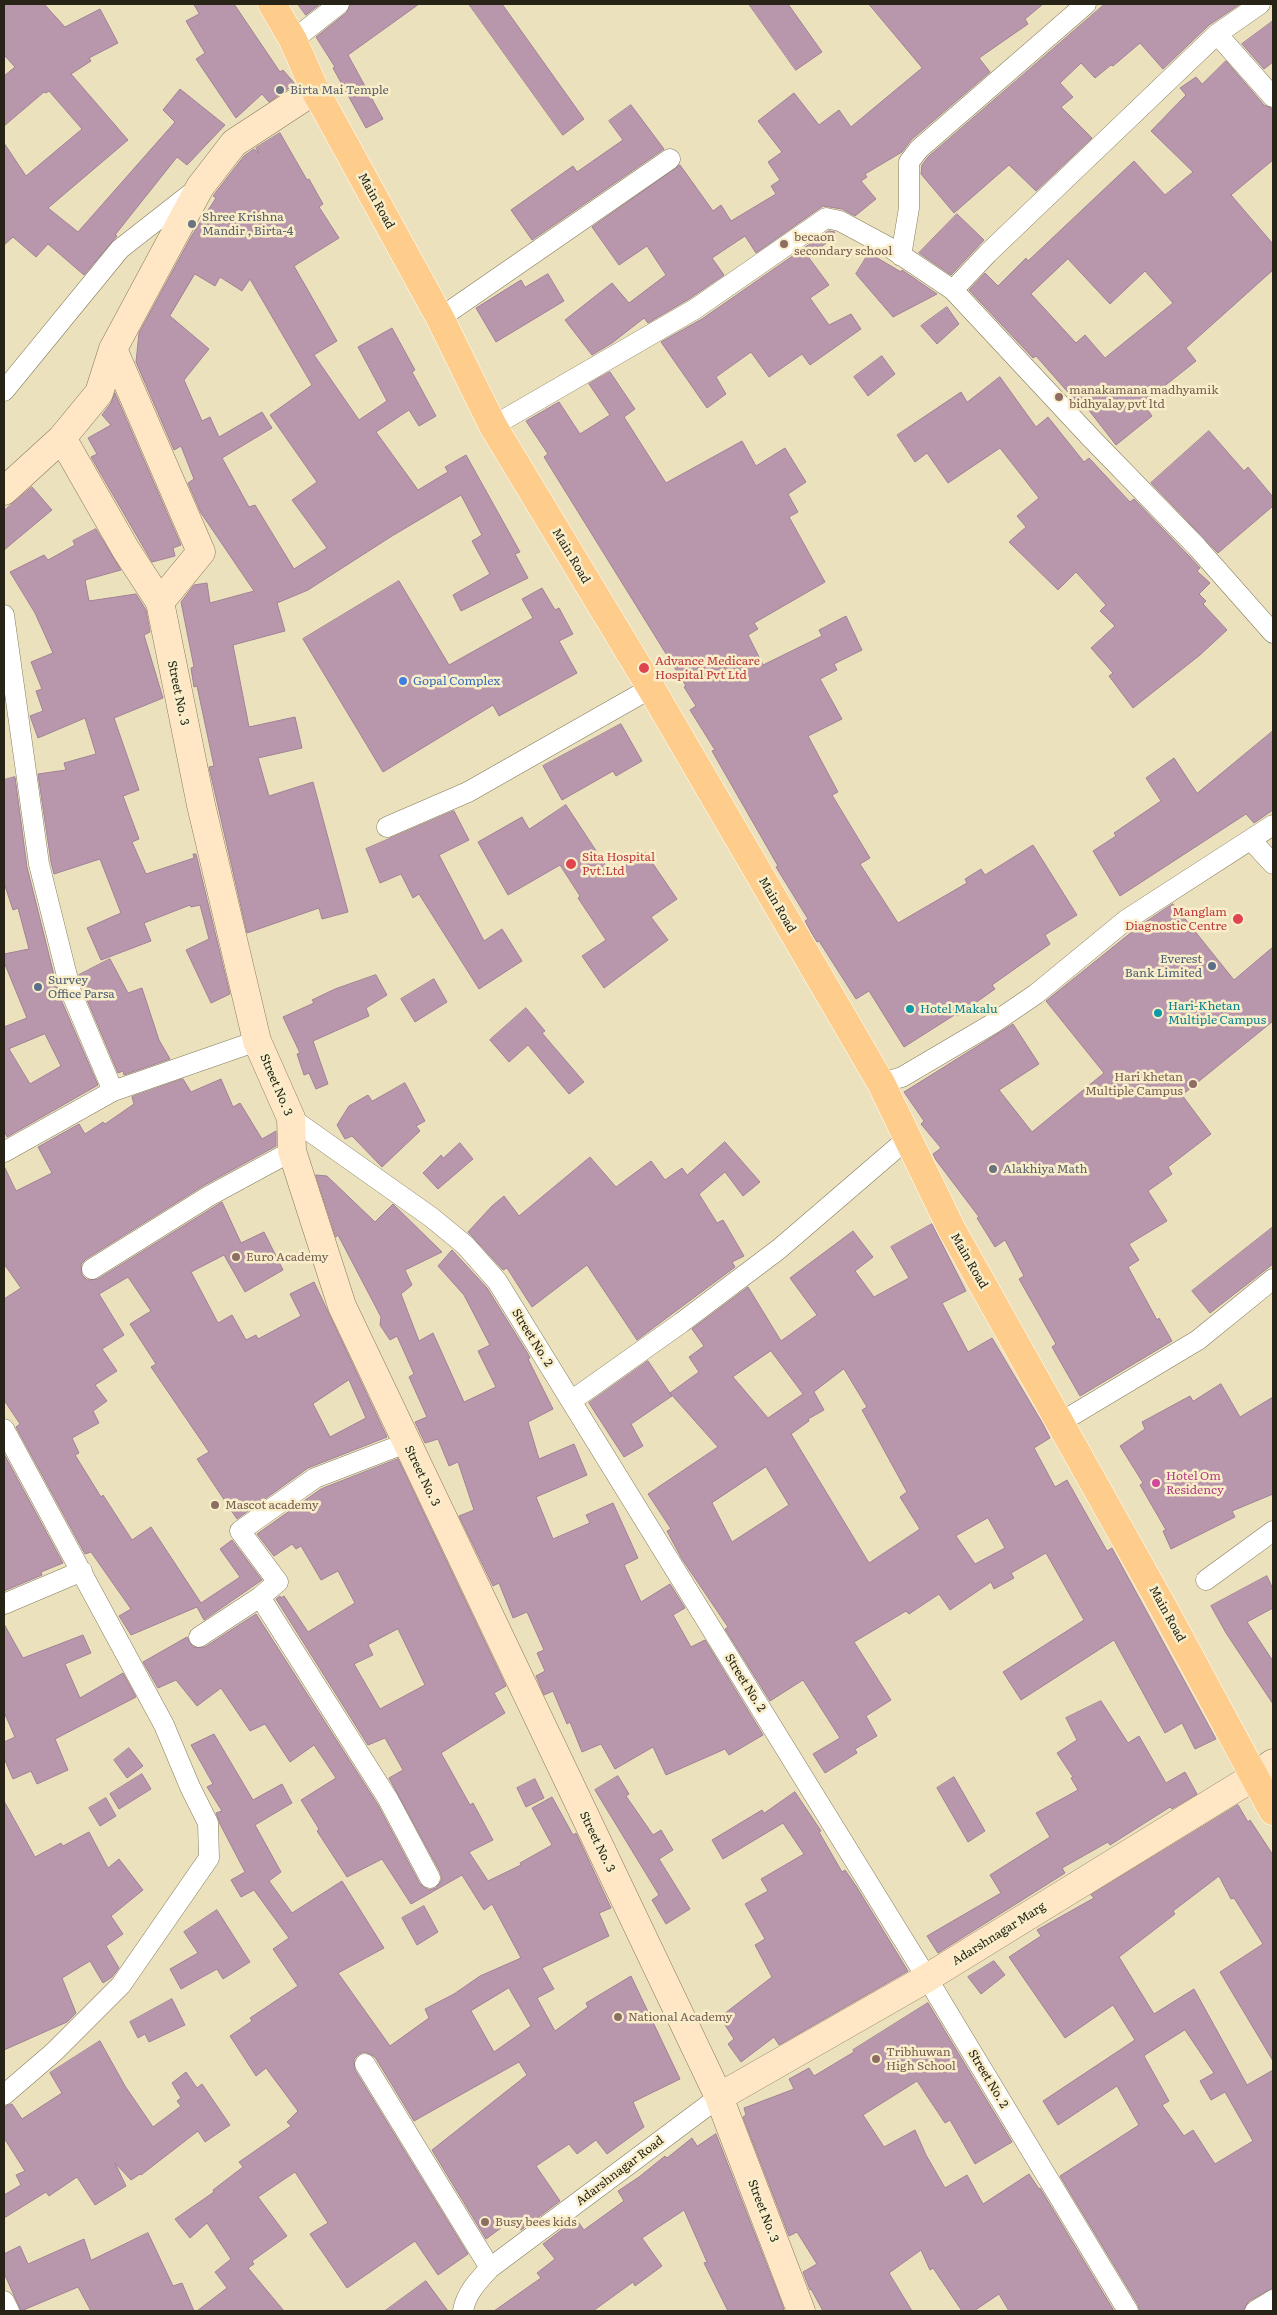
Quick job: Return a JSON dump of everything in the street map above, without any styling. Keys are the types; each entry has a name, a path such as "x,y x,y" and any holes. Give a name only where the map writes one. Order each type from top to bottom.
{"main road":[{"name":"Main Road","path":"272,4 293,40 315,90 440,318 493,426 651,688 881,1083 951,1228 1060,1422 1264,1770 1273,1811"}],"street":[{"path":"293,40 339,4"},
{"path":"901,256 909,208 909,162 919,149 1086,4"},
{"path":"953,290 988,253 1217,34 1260,4"},
{"path":"1217,34 1273,97"},
{"path":"4,491 62,438 99,393 113,349 200,187 234,143 315,90"},
{"path":"440,318 670,159"},
{"path":"4,391 120,249 200,187"},
{"path":"493,426 695,309 826,218 840,221 901,256 953,290 1090,437 1197,546 1273,633"},
{"path":"113,349 202,552 160,602"},
{"name":"Street No. 3","path":"62,438 126,550 160,602 201,805 257,1041 291,1118 292,1151 342,1306 720,2097 801,2311"},
{"path":"4,615 39,864 71,992 113,1091"},
{"path":"387,827 468,792 651,688"},
{"path":"881,1083 902,1077 992,1024 1036,994 1126,920 1273,825"},
{"path":"1251,840 1273,864"},
{"path":"5,1150 113,1091 257,1041"},
{"name":"Street No. 2","path":"291,1118 431,1218 465,1245 497,1280 927,1978 1128,2311"},
{"path":"571,1401 681,1323 779,1249 907,1139"},
{"path":"92,1269 209,1196 292,1151"},
{"path":"1060,1422 1198,1340 1273,1279"},
{"path":"4,1429 164,1725 208,1823 209,1858 121,1984 54,2052 4,2095"},
{"path":"200,1638 260,1597 278,1582 240,1531 315,1478 406,1443"},
{"path":"1206,1580 1273,1531"},
{"path":"4,1604 82,1571"},
{"path":"260,1597 388,1799 430,1878"},
{"name":"Adarshnagar Marg","path":"720,2097 927,1978 1264,1770"},
{"path":"365,2064 490,2268"},
{"name":"Adarshnagar Road","path":"463,2311 464,2302 472,2287 490,2268 720,2097"},
{"path":"4,2301 9,2311"}],"building":[{"path":"4,4 44,4 65,27 100,9 118,43 89,58 91,61 71,74 128,140 48,208 78,232 175,122 163,110 180,89 225,125 187,165 177,157 115,235 117,236 84,275 48,244 36,257 13,237 4,245 4,143 26,176 82,129 49,91 44,92 4,126 4,76 15,67 4,55"},
{"path":"194,4 234,4 280,72 283,70 295,84 269,102 262,94 236,118 196,59 205,53 186,21 199,14"},
{"path":"298,4 320,4 306,15"},
{"path":"351,4 419,4 348,55 383,119 366,128 333,68 335,67 316,37 346,13"},
{"path":"469,4 502,4 584,119 563,135"},
{"path":"749,4 788,4 822,52 796,70"},
{"path":"869,4 1043,4 1025,19 1028,24 979,58 990,72 911,140 902,152 865,174 867,177 861,181 876,199 855,216 842,209 823,206 756,253 745,236 712,258 724,275 689,299 648,323 644,318 612,343 592,355 565,320 612,283 629,303 666,275 647,246 619,265 592,227 680,165 713,211 721,205 731,221 776,194 771,186 780,180 768,162 782,152 758,121 794,93 819,125 839,110 851,127 922,68"},
{"path":"1105,4 1240,4 1209,25 1163,69 1140,43 1113,66 1111,65 1095,78 1081,63 1060,83 1073,97 1061,107 1092,138 1036,191 1009,165 954,213 921,174 922,165 928,157"},
{"path":"1273,21 1273,62 1264,69 1242,44"},
{"path":"1226,61 1264,105 1273,109 1273,160 1231,195 1273,244 1273,270 1186,348 1196,361 1143,403 1152,416 1116,445 1084,404 1081,407 1036,356 1033,358 969,290 985,273 998,286 1026,258 1028,261 1134,161 1165,195 1193,172 1151,131 1186,95 1180,88 1196,77 1202,84","holes":["1068,259 1110,304 1145,271 1173,303 1105,358 1085,335 1076,343 1031,294"]},
{"path":"631,105 664,149 532,240 511,210 573,166 577,172 623,140 609,121"},
{"path":"280,133 307,180 309,179 323,204 319,207 339,238 294,266 337,341 314,355 359,420 387,401 358,347 392,328 415,370 412,372 436,416 419,426 409,410 376,432 418,490 448,472 445,467 466,455 520,552 515,554 528,578 461,611 453,595 490,574 472,541 482,535 461,495 392,536 308,590 277,603 285,631 233,645 249,727 295,717 302,748 258,758 269,796 313,782 348,912 322,919 319,908 247,933 209,767 214,766 197,686 194,687 191,668 194,667 181,602 194,585 207,583 210,603 254,591 201,513 188,483 194,479 181,446 174,450 136,362 139,333 192,235 216,198 213,196 244,156 254,149 259,153 256,148","holes":["195,274 215,286 220,277 242,291 250,279 312,385 270,415 317,482 292,500 327,548 294,569 255,505 249,507 222,458 272,428 262,412 219,437 210,417 202,421 184,380 209,349 170,316"]},
{"path":"957,214 984,240 951,275 919,253"},
{"path":"829,231 835,232 824,240 826,243 809,258 829,285 810,298 829,325 851,314 861,329 810,365 802,354 769,377 751,352 716,377 726,394 707,408 661,342 702,319"},
{"path":"869,253 901,272 902,270 937,294 893,317 856,274"},
{"path":"548,274 564,301 496,342 476,308 521,280 525,287"},
{"path":"947,307 959,324 937,344 921,326"},
{"path":"882,356 895,374 868,396 854,377"},
{"path":"610,372 635,409 624,417 666,483 742,441 756,466 785,448 806,482 788,494 798,512 789,517 825,582 754,623 758,629 748,635 763,665 822,636 819,630 846,616 862,650 834,664 837,670 820,679 842,719 808,736 838,792 832,795 870,858 860,864 898,923 967,883 965,879 981,869 985,875 1033,845 1077,915 1045,935 1050,944 992,985 995,989 957,1016 956,1014 904,1047 869,991 856,999 819,941 817,942 805,921 808,919 776,867 778,866 712,751 715,750 690,710 696,706 684,687 686,686 544,457 548,454 526,421 559,402 580,434 610,415 589,384"},
{"path":"1000,377 1036,427 1048,417 1084,462 1089,458 1130,502 1134,499 1200,568 1197,571 1210,583 1199,594 1206,601 1203,604 1227,630 1200,655 1133,708 1109,676 1113,673 1091,648 1115,626 1100,611 1106,605 1076,572 1058,590 1009,542 1026,527 1017,516 1039,498 1000,448 948,483 927,453 915,462 897,435 961,392 967,402"},
{"path":"115,393 181,545 173,548 175,556 152,562 91,457 97,454 88,438 111,425 102,415 111,403"},
{"path":"1209,431 1244,471 1248,467 1273,497 1273,506 1218,553 1151,483"},
{"path":"32,487 52,510 4,550 4,511"},
{"path":"96,529 121,570 85,580 89,601 136,594 146,610 150,632 144,635 163,698 114,718 139,790 123,796 139,839 132,842 146,874 194,858 193,854 196,854 230,994 211,1003 186,950 209,939 200,905 191,907 190,905 144,923 151,941 101,960 87,928 121,913 100,859 54,874 51,862 38,774 66,770 64,763 96,754 85,718 38,738 30,716 43,711 36,691 42,689 31,662 53,653 35,613 10,572 44,555 48,560 75,545 73,541"},
{"path":"399,581 449,665 533,618 522,599 542,588 555,610 559,608 573,634 559,641 577,673 499,716 493,705 383,772 303,639"},
{"path":"621,724 642,761 616,776 613,771 562,800 543,766"},
{"path":"1273,731 1273,810 1254,823 1246,814 1120,896 1093,851 1116,836 1114,833 1161,801 1146,778 1174,758 1197,793"},
{"path":"15,777 27,867 59,995 98,1085 7,1137 4,1130 4,1027 27,1018 4,962 4,954 29,949 18,908 13,910 4,883 4,780","holes":["45,1034 61,1066 30,1084 9,1049"]},
{"path":"566,805 612,875 645,852 677,899 651,917 668,940 604,988 582,956 606,940 578,898 580,896 560,865 508,895 478,842 522,817 529,829"},
{"path":"454,811 469,840 439,855 484,941 502,929 522,961 479,989 419,894 413,898 401,874 380,883 366,849"},
{"path":"1173,904 1234,980 1273,947 1273,1021 1182,1095 1211,1134 1168,1167 1172,1174 1148,1191 1167,1221 1129,1244 1139,1260 1128,1267 1157,1320 1159,1318 1172,1341 1080,1396 1052,1347 1056,1344 1019,1279 1024,1276 1005,1240 995,1247 977,1218 979,1217 936,1160 933,1154 941,1148 921,1124 924,1121 904,1092 1013,1024 1039,1064 999,1090 1032,1132 1104,1073 1046,1001 1138,927"},
{"path":"110,959 128,993 142,988 159,1040 170,1059 124,1075 123,1071 118,1073 82,988 79,975"},
{"path":"376,975 387,995 366,1008 369,1016 313,1041 328,1084 316,1089 309,1073 304,1075 297,1054 300,1053 283,1017 314,1003 312,1000 335,989"},
{"path":"434,979 447,1002 415,1022 401,999"},
{"path":"526,1008 545,1031 542,1033 584,1082 569,1094 528,1045 509,1062 490,1040"},
{"path":"183,1079 191,1092 221,1079 233,1107 240,1103 262,1139 276,1131 276,1146 203,1186 86,1259 81,1264 82,1275 87,1280 98,1279 222,1202 241,1243 264,1232 283,1270 245,1292 224,1255 191,1272 218,1323 232,1315 246,1340 256,1335 258,1339 301,1316 290,1294 314,1282 387,1437 308,1468 237,1519 197,1459 209,1452 151,1367 156,1364 130,1324 151,1311 128,1277 99,1294 124,1335 102,1349 117,1371 95,1385 107,1401 93,1411 99,1423 72,1438 79,1453 75,1455 101,1497 103,1495 132,1540 151,1527 201,1603 240,1577 220,1549 232,1540 262,1580 204,1620 197,1607 131,1635 119,1616 131,1609 91,1552 85,1554 16,1427 20,1424 4,1400 4,1299 21,1288 4,1264 4,1166 16,1191 52,1173 38,1147 79,1124 85,1134 103,1122 105,1124 134,1104 132,1097","holes":["349,1380 366,1418 330,1437 313,1404"]},
{"path":"405,1083 425,1121 416,1126 420,1131 382,1167 352,1136 345,1139 337,1125 349,1106 368,1095 372,1101"},
{"path":"725,1142 760,1182 743,1196 725,1172 699,1194 717,1223 723,1220 744,1256 732,1262 735,1267 637,1340 587,1265 532,1307 507,1268 503,1270 468,1232 504,1196 519,1216 590,1157 616,1187 651,1161 665,1180 682,1168 687,1175"},
{"path":"460,1143 473,1159 438,1189 423,1173 441,1155 443,1158"},
{"path":"316,1175 327,1176 375,1222 393,1204 442,1252 405,1270 412,1285 401,1294 419,1341 433,1333 464,1402 496,1387 478,1351 490,1345 464,1295 438,1266 452,1250 487,1288 528,1354 530,1358 528,1359 553,1409 528,1422 539,1459 574,1444 587,1475 536,1497 553,1539 590,1523 586,1515 613,1503 638,1558 624,1565 641,1602 670,1584 685,1608 673,1615 691,1647 705,1640 763,1735 729,1755 725,1749 666,1775 653,1747 615,1769 601,1744 582,1752 570,1722 567,1724 553,1691 544,1695 536,1676 545,1671 537,1653 544,1650 527,1612 513,1618 499,1583 493,1586 459,1516 474,1510 458,1462 449,1466 438,1439 425,1443 415,1422 427,1417 409,1377 414,1374 397,1336 390,1340 380,1325 381,1317 338,1235 336,1237"},
{"path":"932,1224 966,1291 942,1303 968,1352 992,1338 1050,1438 1034,1448 1055,1487 1067,1480 1107,1551 1112,1548 1216,1739 1195,1749 1182,1723 1165,1733 1114,1640 1021,1700 1003,1672 1084,1620 1046,1553 1011,1573 1014,1578 994,1589 991,1582 950,1610 939,1594 909,1614 906,1611 854,1642 891,1700 866,1716 877,1736 855,1749 857,1753 825,1773 813,1754 840,1738 803,1680 770,1701 725,1629 728,1627 682,1559 667,1531 671,1529 648,1494 718,1447 670,1393 699,1372 689,1357 704,1346 692,1329 748,1287 781,1341 817,1315 790,1278 853,1231 873,1257 855,1271 874,1297 909,1278 891,1247","holes":["771,1351 803,1394 768,1418 733,1377","844,1369 867,1407 862,1410 907,1492 900,1497 920,1529 869,1563 791,1434 809,1421 808,1419 824,1410 814,1392","766,1467 789,1505 732,1542 712,1503","988,1518 1005,1548 975,1564 956,1536"]},
{"path":"1273,1227 1273,1264 1210,1313 1192,1291"},
{"path":"648,1361 672,1396 631,1424 643,1446 624,1457 589,1403"},
{"path":"1221,1384 1240,1417 1273,1397 1273,1494 1232,1511 1235,1517 1171,1549 1163,1531 1166,1530 1140,1485 1143,1483 1120,1446 1145,1429 1142,1422 1190,1396 1193,1401"},
{"path":"4,1454 63,1563 41,1572 42,1575 4,1591"},
{"path":"398,1459 506,1686 494,1693 505,1713 441,1753 470,1805 473,1803 493,1840 469,1852 488,1881 521,1865 520,1863 552,1845 532,1808 552,1797 573,1835 576,1833 611,1908 599,1913 609,1936 542,1968 554,1989 537,1998 555,2031 588,2007 586,2003 631,1976 680,2079 633,2102 644,2127 607,2154 596,2140 577,2154 569,2144 536,2166 560,2201 521,2230 513,2219 486,2239 432,2150 527,2075 519,2062 414,2121 375,2057 365,2052 359,2054 354,2059 355,2070 468,2254 438,2275 415,2241 347,2288 310,2234 328,2223 295,2172 258,2197 287,2236 252,2261 254,2264 248,2268 284,2311 197,2311 227,2288 215,2272 231,2259 207,2223 190,2238 175,2219 214,2192 213,2190 243,2167 239,2162 291,2126 287,2122 298,2111 266,2068 256,2076 230,2036 252,2021 250,2018 298,1986 273,1949 289,1938 254,1890 241,1897 231,1880 245,1872 216,1813 222,1811 207,1787 213,1784 191,1745 214,1734 253,1800 282,1784 292,1803 255,1825 281,1872 269,1881 292,1913 342,1881 384,1948 338,1973 390,2046 429,2018 425,2009 454,1994 480,1976 521,1958 492,1904 484,1910 462,1875 411,1904 382,1859 347,1877 317,1831 319,1829 301,1800 336,1778 314,1745 290,1762 265,1724 250,1731 221,1688 197,1706 176,1680 158,1688 143,1662 187,1637 193,1647 205,1647 256,1614 378,1805 420,1884 429,1890 436,1888 442,1879 440,1872 389,1778 403,1770 385,1738 368,1745 276,1599 284,1596 308,1632 355,1603 338,1571 321,1580 301,1546 296,1549 292,1544 274,1556 257,1534 321,1489","holes":["398,1629 425,1685 380,1709 354,1664 373,1655 368,1645","509,1988 531,2026 494,2052 471,2011"]},
{"path":"1267,1576 1273,1589 1273,1608 1247,1622 1273,1661 1273,1704 1226,1633 1211,1606"},
{"path":"4,1624 23,1658 83,1635 91,1653 65,1664 80,1698 123,1673 136,1697 55,1739 68,1770 37,1784 31,1771 13,1779 4,1758 4,1742 15,1737 4,1712"},
{"path":"1101,1701 1128,1743 1139,1736 1166,1783 1185,1772 1197,1794 1172,1809 1170,1807 1110,1845 1108,1842 1062,1868 1065,1873 938,1953 927,1936 1001,1893 990,1875 1050,1837 1036,1813 1078,1790 1071,1778 1073,1777 1057,1753 1077,1740 1066,1718"},
{"path":"129,1748 143,1766 127,1778 114,1760"},
{"path":"142,1774 151,1789 119,1809 110,1794"},
{"path":"618,1776 629,1794 626,1796 653,1835 661,1830 673,1850 659,1859 690,1909 666,1924 652,1900 659,1895 595,1790"},
{"path":"954,1777 985,1831 968,1842 937,1788"},
{"path":"535,1779 544,1798 526,1807 517,1788"},
{"path":"795,1792 821,1831 819,1832 842,1872 845,1870 856,1886 908,1971 779,2045 774,2037 741,2062 728,2044 734,2039 720,2017 772,1977 755,1945 765,1939 745,1904 768,1891 761,1879 804,1854 783,1823 723,1859 712,1840 762,1810 764,1813"},
{"path":"106,1798 116,1816 100,1826 89,1808"},
{"path":"4,1801 35,1857 61,1843 63,1846 89,1832 108,1868 119,1859 143,1890 111,1916 123,1934 106,1946 119,1968 112,1977 103,1983 90,1961 62,1978 76,2013 67,2022 4,2050"},
{"path":"1238,1805 1248,1822 1250,1820 1273,1855 1273,2061 1220,1972 1263,1944 1234,1898 1231,1899 1219,1876 1173,1911 1175,1914 1119,1957 1154,2014 1194,1989 1247,2085 1273,2070 1273,2288 1249,2301 1243,2311 1140,2311 1060,2176 1139,2125 1117,2086 1058,2125 1043,2101 1135,2040 1113,2005 1065,2038 1009,1957 1041,1936 1037,1930 1094,1898 1091,1895","holes":["1185,2030 1214,2073 1200,2081 1211,2100 1225,2092 1253,2141 1215,2164 1193,2130 1184,2136 1162,2105 1169,2101 1144,2056"]},
{"path":"424,1906 438,1932 417,1945 402,1918"},
{"path":"217,1910 250,1962 223,1979 217,1969 181,1989 170,1969 198,1953 184,1932"},
{"path":"994,1961 1005,1975 981,1994 968,1977"},
{"path":"172,1999 185,2025 149,2042 145,2034 138,2038 130,2022"},
{"path":"928,2003 1012,2142 975,2164 950,2120 945,2123 917,2081 863,2115 884,2147 915,2130 926,2155 945,2188 967,2175 983,2204 1029,2174 1040,2188 1114,2311 1009,2311 999,2294 974,2311 962,2311 933,2268 930,2270 921,2250 889,2273 912,2311 823,2311 810,2290 803,2272 817,2264 797,2232 789,2236 743,2117 746,2115 744,2108 794,2089 789,2079 809,2068 814,2076"},
{"path":"100,2041 125,2086 153,2127 181,2106 177,2101 181,2098 172,2083 186,2072 197,2088 202,2084 230,2125 205,2142 198,2131 141,2175 131,2180 115,2163 126,2186 95,2205 77,2177 49,2196 46,2192 4,2218 4,2195 21,2185 16,2175 25,2171 4,2138 4,2107 12,2104 22,2119 62,2093 50,2073"},
{"path":"716,2134 784,2309 781,2311 728,2311 704,2263 707,2262 684,2210 642,2238 662,2266 635,2286 633,2282 593,2311 494,2311 541,2278 537,2273 555,2259 543,2244 576,2219 584,2230 624,2201 618,2191 665,2156 667,2158 692,2138 697,2146"},
{"path":"148,2233 173,2286 182,2283 194,2311 91,2311 78,2287 21,2311 4,2273 4,2254 20,2246 28,2264 84,2239 91,2260"},
{"path":"426,2281 448,2311 385,2311"}],"place":[{"name":"Birta Mai Temple","path":"280,90"},
{"name":"Shree Krishna Mandir , Birta-4","path":"192,224"},
{"name":"becaon secondary school","path":"784,244"},
{"name":"manakamana madhyamik bidhyalay pvt ltd","path":"1059,397"},
{"name":"Advance Medicare Hospital Pvt Ltd","path":"644,668"},
{"name":"Gopal Complex","path":"403,681"},
{"name":"Sita Hospital Pvt.Ltd","path":"571,864"},
{"name":"Manglam Diagnostic Centre","path":"1238,919"},
{"name":"Everest Bank Limited","path":"1212,966"},
{"name":"Survey Office Parsa","path":"38,987"},
{"name":"Hotel Makalu","path":"910,1009"},
{"name":"Hari-Khetan Multiple Campus","path":"1158,1013"},
{"name":"Hari khetan Multiple Campus","path":"1193,1084"},
{"name":"Alakhiya Math","path":"993,1169"},
{"name":"Euro Academy","path":"236,1257"},
{"name":"Hotel Om Residency","path":"1156,1483"},
{"name":"Mascot academy","path":"215,1505"},
{"name":"National Academy","path":"618,2017"},
{"name":"Tribhuwan High School","path":"876,2059"},
{"name":"Busy bees kids","path":"485,2222"}]}
